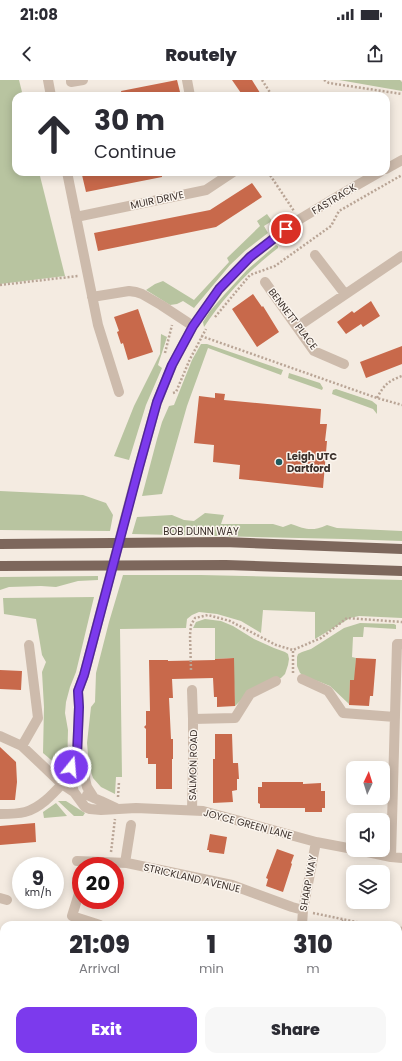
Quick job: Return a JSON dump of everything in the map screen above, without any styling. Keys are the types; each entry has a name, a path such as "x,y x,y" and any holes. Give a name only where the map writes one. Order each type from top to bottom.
{"main road":[{"name":"BOB DUNN WAY","path":"0,544 224,542 402,549"},
{"path":"0,566 226,565 402,571"}],"street":[{"path":"48,80 51,92"},
{"path":"71,80 71,82 83,80"},
{"path":"187,80 189,92"},
{"path":"390,167 402,160"},
{"path":"68,176 98,325 119,392"},
{"name":"MUIR DRIVE","path":"76,217 206,190 227,176"},
{"name":"FASTRACK","path":"77,755 79,707 78,691 99,621 157,402 172,365 191,328 219,289 250,257 295,222 373,176"},
{"path":"314,255 345,294"},
{"path":"297,327 402,256"},
{"name":"BENNETT PLACE","path":"265,282 314,351 344,364"},
{"path":"92,297 129,291 136,292 142,294 175,315 191,328"},
{"path":"402,644 397,644 394,717 392,856 402,858"},
{"path":"22,746 38,718 29,645"},
{"path":"297,680 328,691 344,713 394,717"},
{"name":"SALMON ROAD","path":"193,719 234,718 250,694 276,681"},
{"name":"SALMON ROAD","path":"192,690 192,810"},
{"path":"0,736 22,746 62,784 74,792"},
{"path":"74,792 71,767 77,755"},
{"path":"77,755 87,787 94,798"},
{"path":"0,814 24,812 32,809 46,800 62,784"},
{"name":"JOYCE GREEN LANE","path":"74,792 94,798 116,812"},
{"name":"JOYCE GREEN LANE","path":"74,792 85,807 116,812 136,808 203,811 316,842 346,848"},
{"path":"125,863 131,825"},
{"name":"SHARP WAY","path":"302,921 316,842"},
{"name":"STRICKLAND AVENUE","path":"125,863 232,885 303,910"},
{"path":"74,909 72,916 90,921"}],"path":[{"path":"262,80 270,92"},
{"path":"324,80 329,83 389,92"},
{"path":"390,92 402,94"},
{"path":"214,317 250,275 275,266 331,226 339,211 402,175"},
{"path":"271,176 294,210"},
{"path":"0,285 88,275"},
{"path":"166,348 175,315"},
{"path":"191,328 202,336 377,398 402,405"},
{"path":"171,394 176,392 190,359 206,329"},
{"path":"377,398 386,384 402,376"},
{"path":"192,670 190,635 191,625 196,618 208,615 230,621 276,645 293,650 321,638 346,618 402,622"},
{"path":"293,650 297,680"},
{"path":"118,798 119,782"},
{"path":"110,857 116,812"},
{"path":"303,910 352,921"}],"green space":[{"path":"0,80 19,80 22,92 12,92 12,176 40,176 65,276 0,284"},
{"path":"339,80 400,80 402,82 402,91"},
{"path":"267,214 272,221 264,226 268,233 230,265 194,308 183,301 170,305 146,290 163,281 194,300 229,262 227,258 260,226 257,221"},
{"path":"276,245 278,248 238,284 204,327 203,322 210,311 224,295 247,270"},
{"path":"161,334 167,337 158,365 162,368 146,405 129,460 114,456 134,406 160,354"},
{"path":"201,344 207,344 283,370 281,375 208,348 187,406 162,494 142,496 162,422 169,406 174,405 192,360"},
{"path":"289,373 320,383 323,388 322,390 288,378"},
{"path":"336,389 372,401 377,405 377,414 373,409 332,394 333,390"},
{"path":"0,491 83,495 106,503 113,515 110,531 0,530"},
{"path":"205,513 224,515 221,524 273,524 283,527 291,524 313,529 327,525 337,528 402,531 402,541 132,534 137,517 172,515 184,520 194,521"},
{"path":"123,575 201,575 402,580 402,618 359,616 350,618 315,639 315,612 263,610 261,633 241,621 217,614 199,612 187,619 186,628 120,629 122,777 116,777 115,794 101,787 93,778 89,766 87,743 91,707 95,702 96,673"},
{"path":"98,576 98,580 78,581 56,587 9,587 0,590 0,577"},
{"path":"94,597 76,672 66,702 65,713 68,730 67,771 64,771 43,753 44,707 42,672 46,662 42,655 36,619 4,614 3,598"},
{"path":"205,619 221,621 233,626 254,639 288,654 289,659 285,674 281,678 271,681 250,692 235,706 233,658 215,659 215,628 193,628 196,622"},
{"path":"360,623 394,624 396,625 396,629 364,627 363,637 353,637 352,657 356,658 355,680 350,680 349,704 330,686 305,677 300,673 297,666 297,657 298,654 311,649 344,628"},
{"path":"58,801 66,801 85,813 83,816 74,816"},
{"path":"56,803 67,816 44,818 43,812"}],"building":[{"path":"177,80 180,92 121,92"},
{"path":"232,80 252,80 260,92 240,92"},
{"path":"82,176 162,176 162,177 86,192"},
{"path":"252,183 262,197 216,227 98,251 94,233 210,210"},
{"path":"253,294 262,307 263,306 279,332 257,347 232,309"},
{"path":"371,301 380,316 363,327 361,324 346,334 337,322 352,311 354,313"},
{"path":"138,309 153,352 128,360 123,343 121,344 117,332 119,331 114,317"},
{"path":"402,346 402,364 366,378 360,362"},
{"path":"215,393 225,394 224,400 321,409 320,424 327,424 323,488 239,479 240,465 213,462 214,445 194,443 199,396 215,398"},
{"path":"234,658 235,706 217,707 217,697 214,697 213,678 172,679 173,698 169,698 171,739 173,739 172,789 156,789 156,764 148,764 148,758 146,758 146,729 144,727 146,725 146,711 150,711 149,660 215,660"},
{"path":"356,658 376,659 373,696 370,696 369,706 349,705 350,680 354,680"},
{"path":"0,670 22,671 21,690 0,689"},
{"path":"215,734 232,734 233,763 238,763 239,779 237,779 237,790 232,791 233,802 213,803 213,759 215,759"},
{"path":"0,747 16,762 17,782 15,800 0,800"},
{"path":"262,782 303,782 303,784 321,783 321,791 325,791 325,808 322,808 322,812 305,812 305,808 260,808 260,804 258,803 258,787 262,787"},
{"path":"35,823 36,842 0,845 0,826"},
{"path":"210,834 227,837 224,854 209,852 209,850 207,850"},
{"path":"277,849 294,855 283,892 266,886 268,879 266,878"}],"place":[{"name":"Leigh UTC Dartford","path":"279,462"}],"route":[{"path":"71,767 77,755 79,707 78,691 84,675 157,402 178,353 204,309 219,289 250,257 286,229"}]}
